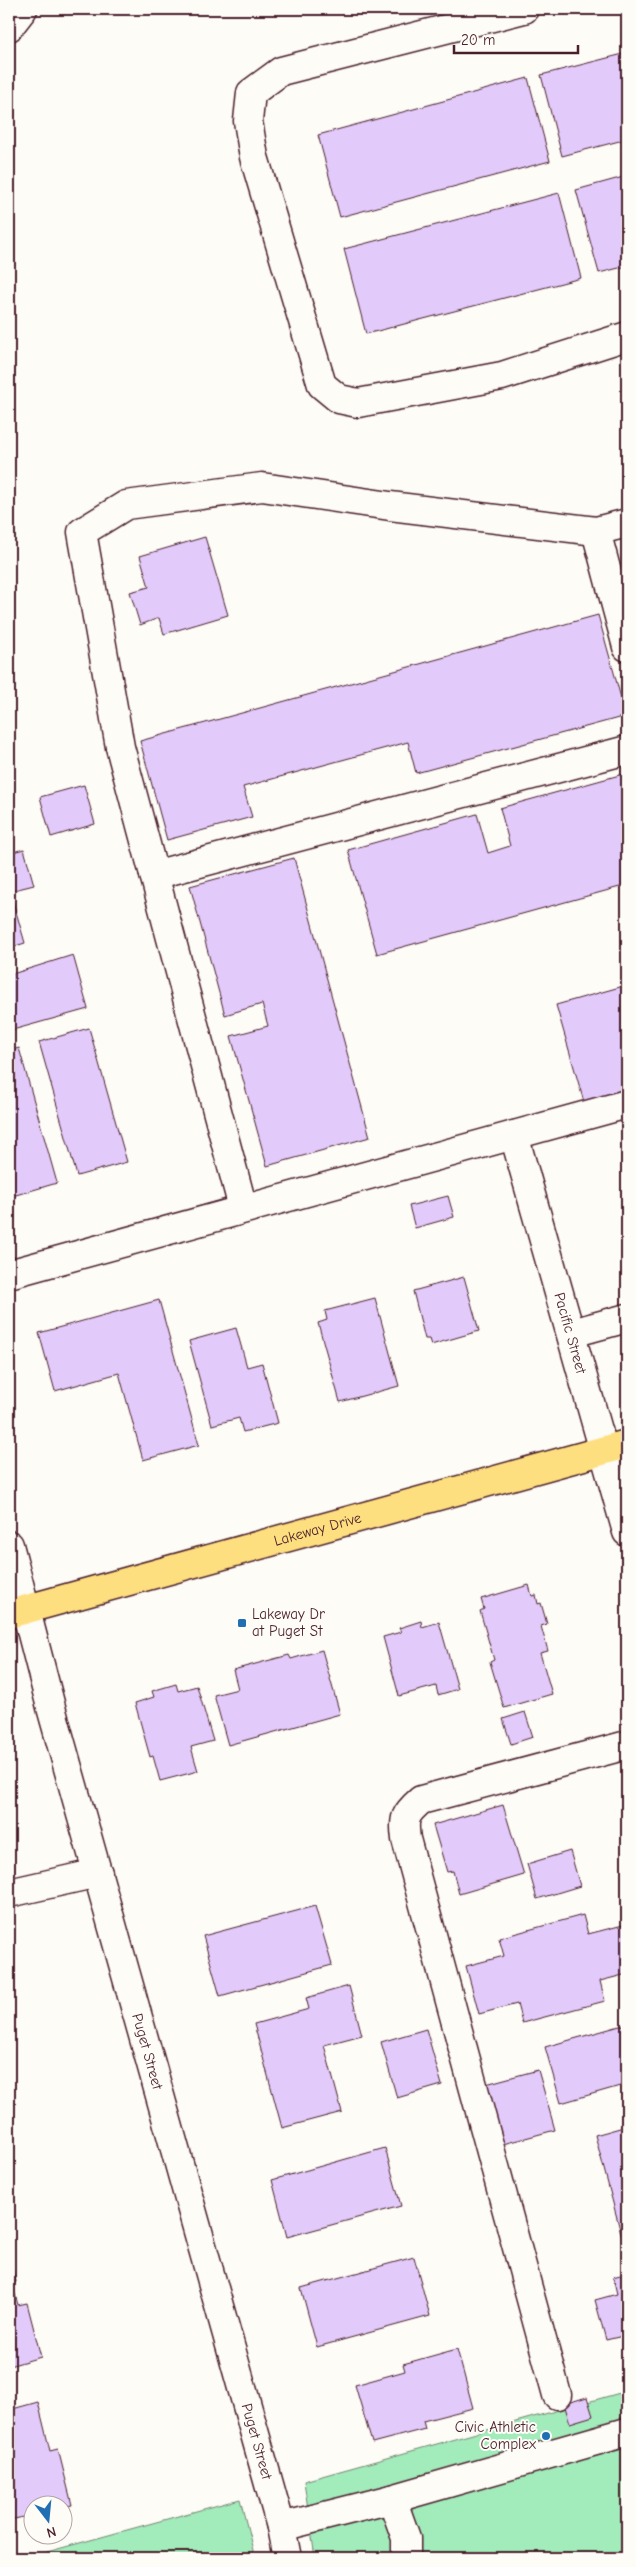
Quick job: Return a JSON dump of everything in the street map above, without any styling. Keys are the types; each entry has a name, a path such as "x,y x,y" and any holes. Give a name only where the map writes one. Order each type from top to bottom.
{"main road":[{"name":"Lakeway Drive","path":"17,1612 616,1448"}],"street":[{"path":"9,27 23,9"},
{"path":"524,9 280,71 251,92 248,121 254,157 322,386 339,399 358,403 502,376 627,336"},
{"path":"243,1208 120,747 82,532 126,506 262,487 390,506 596,531 627,524"},
{"path":"596,531 627,646"},
{"path":"154,875 627,750"},
{"path":"9,1274 243,1208 627,1104"},
{"name":"Pacific Street","path":"514,1135 572,1333 616,1448 627,1532"},
{"path":"572,1333 627,1318"},
{"name":"Puget Street","path":"9,1545 17,1612 98,1873 281,2527 286,2558"},
{"path":"558,2395 406,1839 404,1822 409,1810 421,1800 627,1744"},
{"path":"9,1893 98,1873"},
{"path":"281,2527 392,2499 627,2432"},
{"path":"392,2499 406,2538 406,2558"}],"green space":[{"name":"Civic Athletic Complex","path":"627,2391 627,2558 315,2558 304,2481"},
{"path":"240,2499 255,2558 25,2558"}],"building":[{"path":"627,53 627,139 562,156 541,75"},
{"path":"528,78 550,161 340,217 318,135"},
{"path":"627,176 627,266 599,273 576,190"},
{"path":"559,193 581,278 366,334 344,249"},
{"path":"205,537 228,615 164,634 159,618 140,625 130,592 149,587 140,556"},
{"path":"598,615 626,716 416,773 408,742 243,787 252,817 167,840 140,741"},
{"path":"627,773 627,885 377,954 348,850 477,814 488,853 510,846 500,808"},
{"path":"84,785 95,824 51,837 40,797"},
{"path":"24,849 34,885 10,891 25,943 9,948 9,853"},
{"path":"294,858 370,1137 267,1166 231,1036 268,1026 262,1004 225,1015 190,886"},
{"path":"73,955 88,1009 9,1031 9,975"},
{"path":"627,985 627,1089 584,1102 556,1005"},
{"path":"89,1028 127,1162 77,1176 39,1042"},
{"path":"19,1048 57,1183 9,1197 9,1051"},
{"path":"448,1196 454,1217 415,1228 409,1206"},
{"path":"464,1277 479,1331 431,1345 429,1339 425,1339 413,1291"},
{"path":"375,1298 399,1386 340,1402 318,1323 327,1320 325,1311"},
{"path":"159,1300 199,1445 143,1460 119,1373 55,1391 39,1333"},
{"path":"236,1328 247,1367 262,1363 278,1423 243,1432 239,1418 212,1425 189,1341"},
{"path":"529,1585 532,1596 536,1595 538,1604 541,1603 547,1624 541,1626 548,1651 540,1653 552,1694 504,1708 490,1662 494,1660 480,1611 484,1609 481,1599"},
{"path":"421,1621 422,1627 439,1622 458,1689 438,1695 436,1686 399,1696 383,1637 401,1632 399,1628"},
{"path":"322,1650 340,1714 228,1745 214,1695 238,1689 233,1670 289,1655 291,1659"},
{"path":"176,1684 178,1691 197,1686 213,1741 191,1747 198,1771 160,1781 153,1756 150,1757 135,1703 154,1697 152,1691"},
{"path":"525,1712 533,1737 511,1744 503,1719"},
{"path":"503,1805 524,1875 459,1894 453,1871 447,1872 433,1825"},
{"path":"570,1851 580,1886 537,1899 527,1864"},
{"path":"315,1906 332,1965 220,1996 203,1936"},
{"path":"583,1915 588,1934 627,1924 627,1974 600,1981 605,2001 522,2023 517,2004 479,2014 466,1966 504,1956 499,1938"},
{"path":"349,1986 362,2035 324,2045 342,2112 282,2128 254,2024 309,2009 306,1998"},
{"path":"627,2024 627,2084 561,2103 545,2047"},
{"path":"426,2029 442,2085 397,2098 381,2042"},
{"path":"538,2070 555,2130 503,2144 486,2084"},
{"path":"627,2126 627,2236 622,2237 595,2135"},
{"path":"385,2148 401,2206 287,2237 272,2180"},
{"path":"9,2255 16,2282 12,2283 18,2305 27,2303 41,2357 9,2366"},
{"path":"414,2257 430,2316 317,2347 301,2288"},
{"path":"627,2273 627,2335 606,2340 595,2300 617,2294 613,2277"},
{"path":"457,2349 473,2408 423,2421 425,2429 372,2443 355,2385 405,2371 403,2364"},
{"path":"587,2397 593,2416 570,2423 564,2404"},
{"path":"38,2402 50,2451 58,2449 69,2494 22,2494 22,2517 10,2520 9,2410"}],"place":[{"name":"Lakeway Dr at Puget St","path":"242,1623"},
{"name":"Civic Athletic Complex","path":"546,2436"}]}
